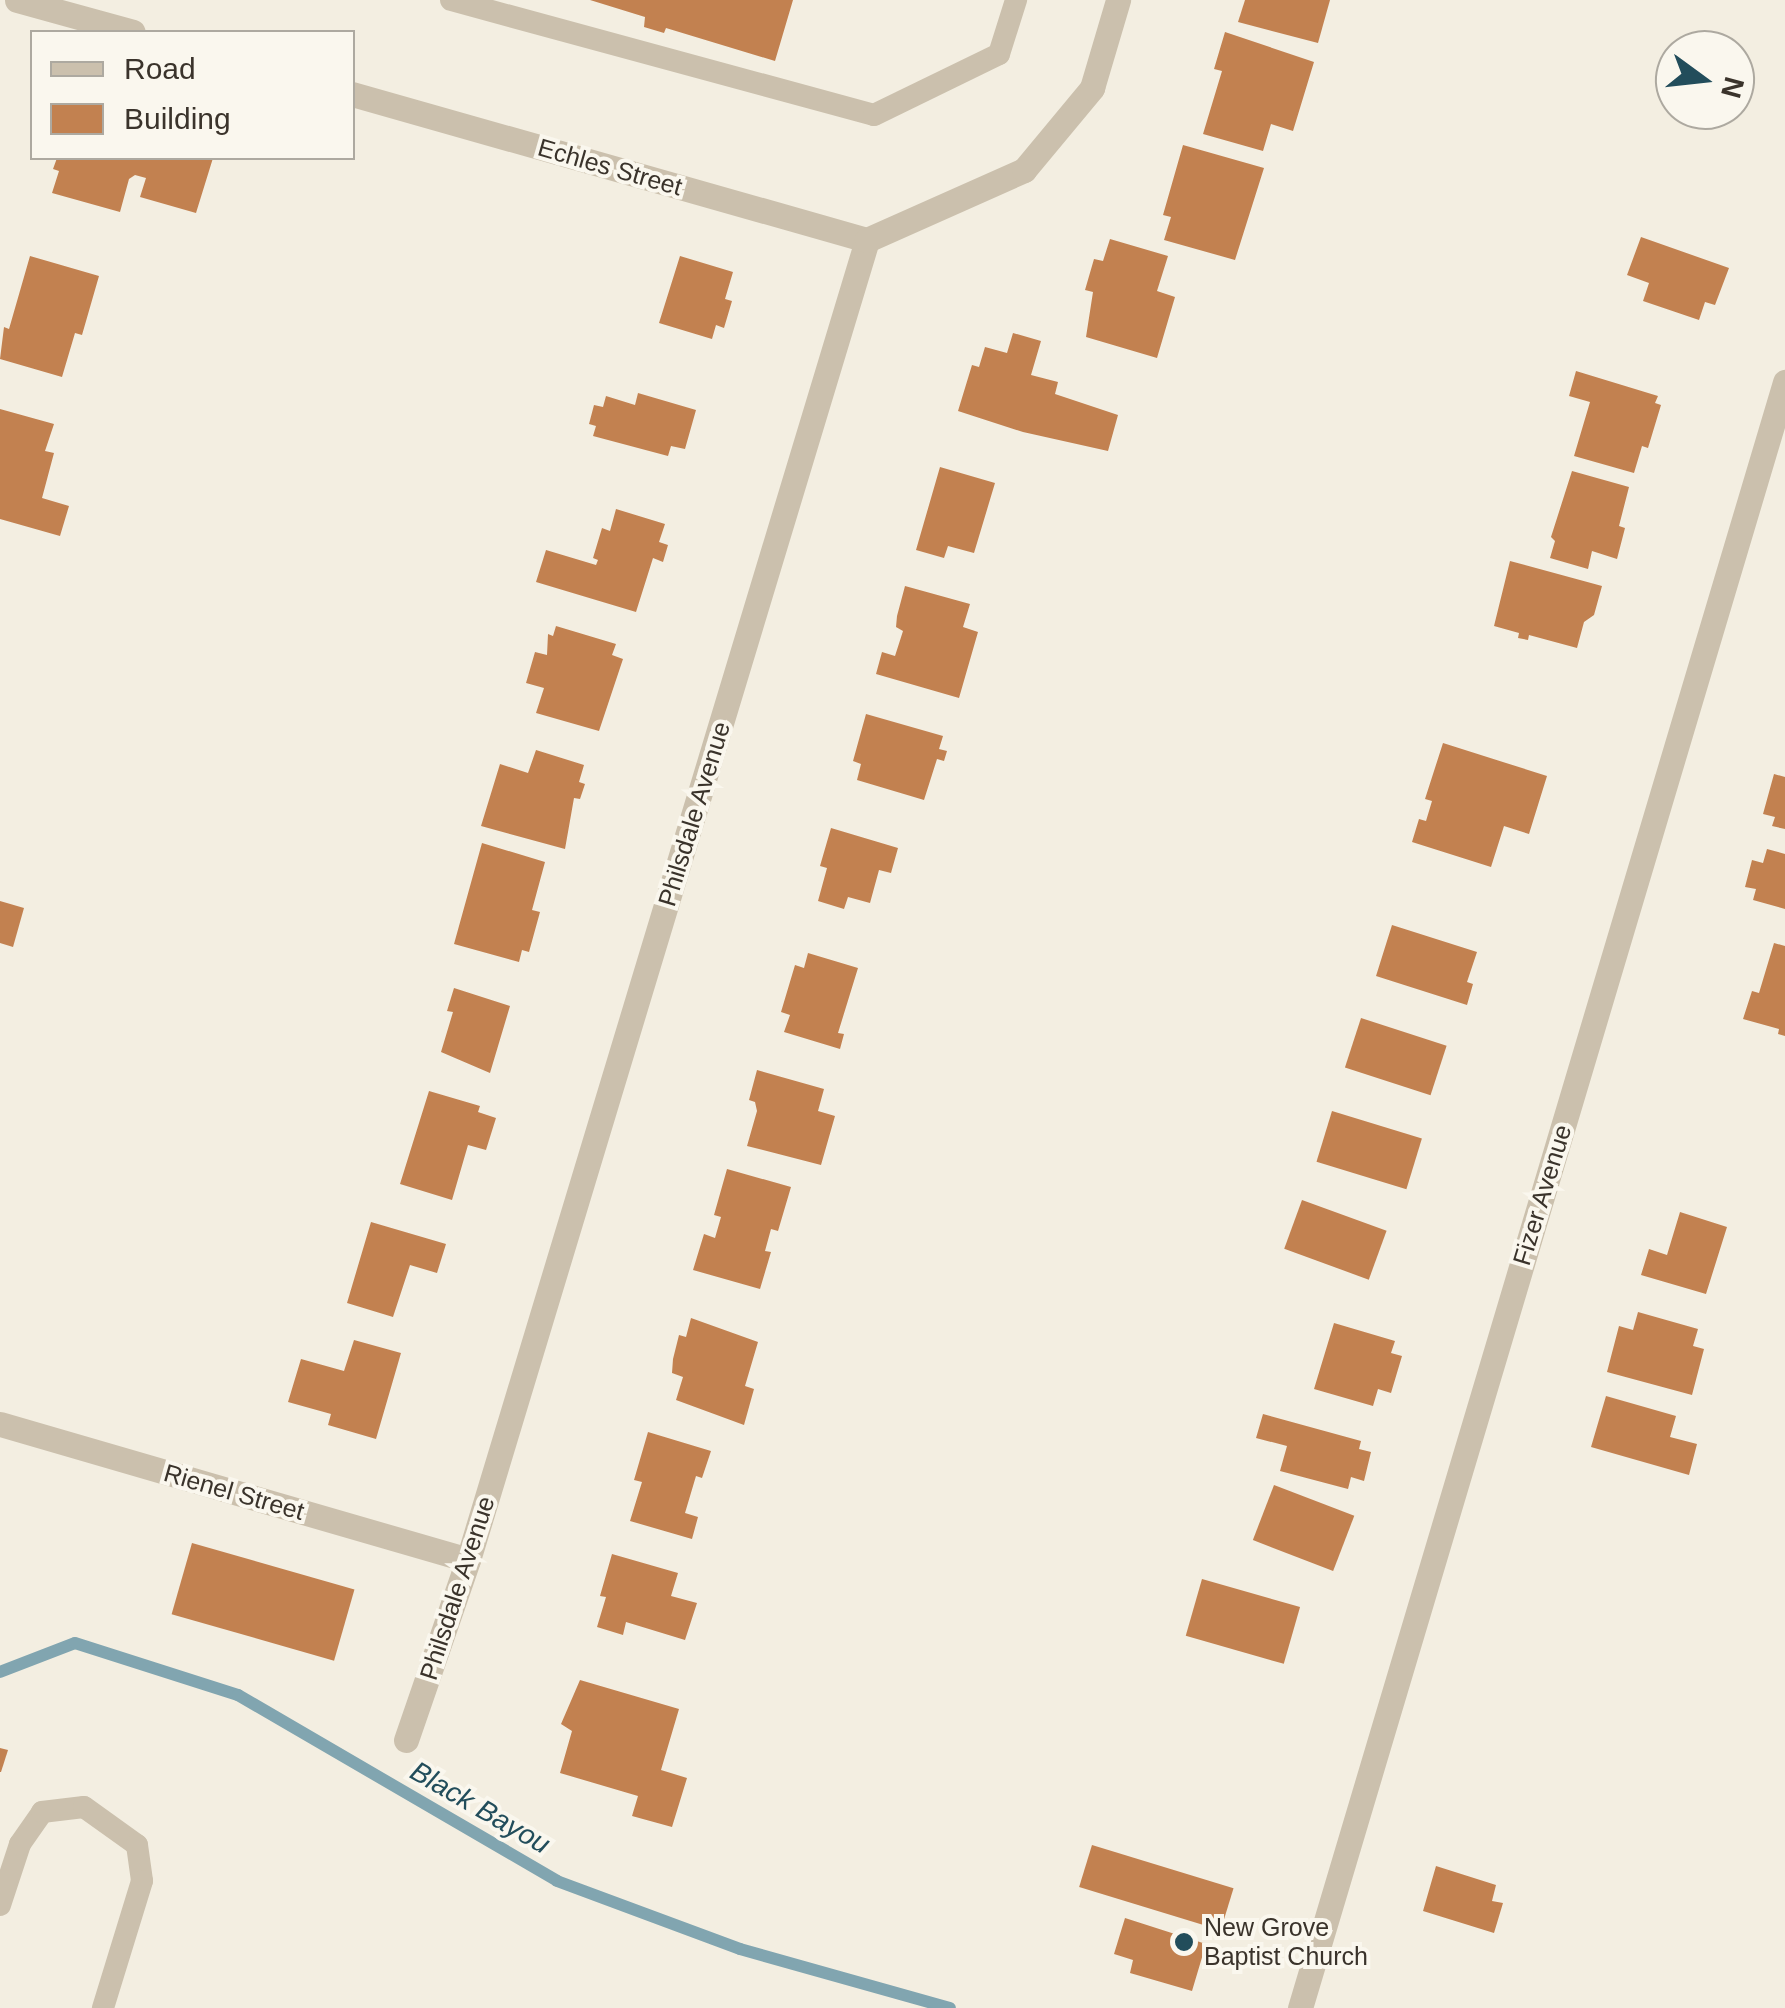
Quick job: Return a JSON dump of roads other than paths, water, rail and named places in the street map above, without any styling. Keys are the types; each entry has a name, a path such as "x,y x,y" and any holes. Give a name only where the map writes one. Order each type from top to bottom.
{"street":[{"path":"17,0 126,30"},
{"path":"867,240 1024,170 1092,88 1118,0"},
{"name":"Echles Street","path":"355,95 867,240"},
{"name":"Philsdale Avenue","path":"406,1740 468,1560 867,240"},
{"name":"Fizer Avenue","path":"1300,2008 1785,382"},
{"name":"Rienel Street","path":"0,1424 468,1560"}],"lane":[{"path":"451,0 874,115 999,54 1016,0"},
{"path":"0,1905 20,1844 42,1812 84,1806 137,1845 142,1880 103,2008"}],"waterway":[{"name":"Black Bayou","path":"0,1672 75,1643 238,1695 557,1881 740,1949 950,2008"}],"place":[{"name":"New Grove Baptist Church","path":"1184,1942"}]}
